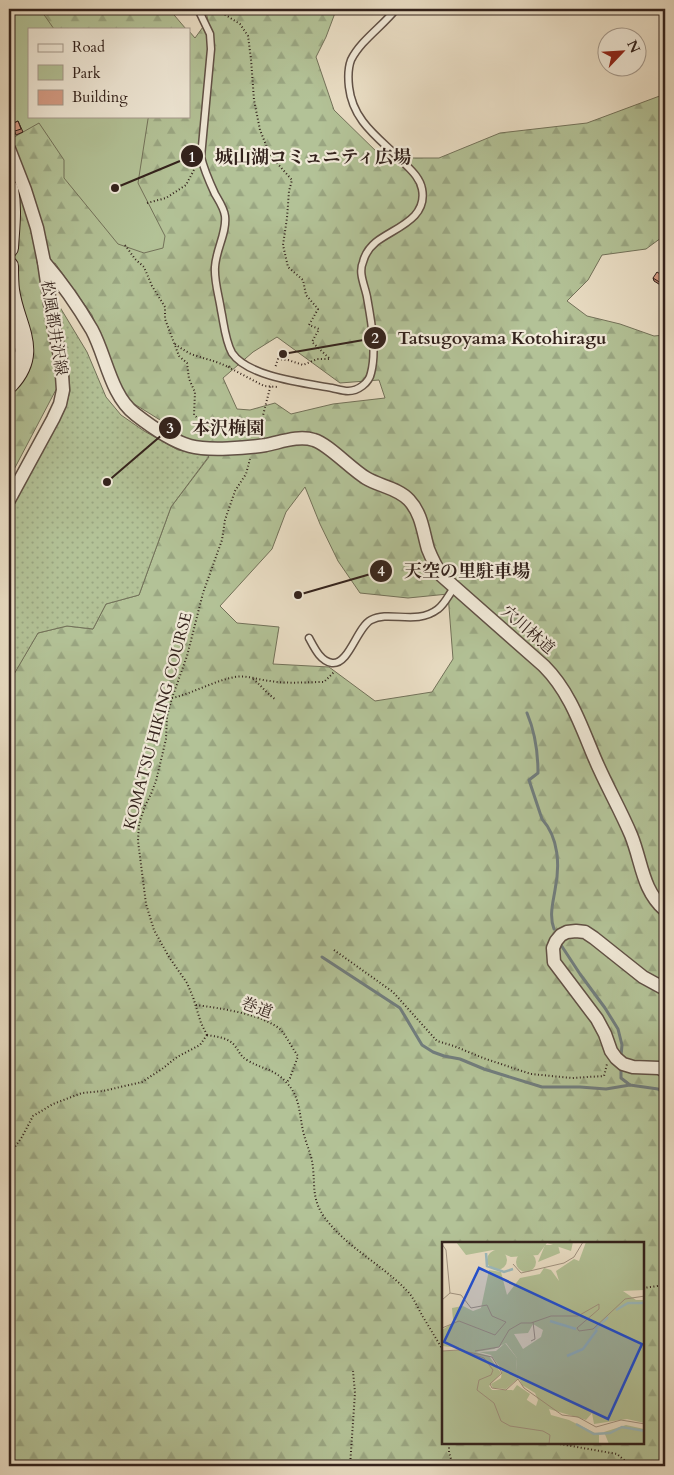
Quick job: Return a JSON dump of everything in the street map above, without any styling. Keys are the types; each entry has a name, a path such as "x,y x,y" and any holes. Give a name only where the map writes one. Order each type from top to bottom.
{"street":[{"name":"松風都井沢線","path":"9,149 28,200 44,262 53,324 61,361 63,390 60,404 53,419 9,500"},
{"path":"9,189 11,198 9,248"},
{"path":"44,262 63,284 92,331 118,393 133,412 176,440 189,446 199,448 255,446"},
{"name":"松風都井沢線","path":"9,266 10,290 25,351 23,364 9,384"},
{"name":"穴川林道","path":"255,446 300,438 316,440 358,473 397,492 410,501 420,517 432,560 442,576 544,666 559,684 576,713 595,760 632,837 646,885 658,904 665,910"},
{"path":"665,989 643,977 585,932 567,932 561,935 553,948 554,962 597,1019 616,1058 623,1064 633,1067 659,1068 665,1071"}],"lane":[{"path":"198,9 210,34 211,49 201,157 204,170 225,215 224,230 216,258 215,276 225,334 231,350 249,368 348,391 362,387 371,375 374,350 362,276 362,264 368,251 376,242 412,219 420,209 422,189 418,178 364,124 355,110 348,78 351,61 357,51 396,9"},
{"path":"309,638 325,660 333,663 339,662 370,620 378,617 412,618 432,613 440,608 454,588"}],"path":[{"path":"216,9 240,24 248,36 252,58 254,100 260,130 270,155 292,180 283,245 288,267 303,280 306,295 318,309 308,325 319,329 312,342 330,359 317,360 303,365 278,359"},
{"path":"223,12 226,9"},
{"path":"146,203 166,198 186,185 201,157"},
{"path":"125,245 135,259 144,267 152,286 165,307 165,319 179,356 187,363 189,380 195,392 194,415 214,432 223,448"},
{"path":"176,344 196,356 217,361 228,367 235,364 244,364"},
{"name":"KOMATSU HIKING COURSE","path":"207,1035 186,983 154,930 146,904 138,842 139,824 156,781 166,739 172,698 187,656 203,593 222,540 228,510 235,491 246,474 263,411"},
{"path":"172,698 236,677 288,683 324,682 334,673 333,663"},
{"path":"251,678 275,699"},
{"path":"334,950 394,992 437,1041 483,1058 531,1074 572,1078 604,1076 611,1051"},
{"name":"巻道","path":"196,1005 244,1013 269,1022 281,1030 298,1056 287,1082"},
{"path":"9,1155 22,1137 33,1116 53,1104 82,1093 103,1091 142,1082 162,1070 177,1057 200,1045 207,1035 228,1039 235,1046 240,1056 276,1072 295,1092 313,1168 316,1202 324,1216 334,1229 351,1245 411,1295 442,1348"},
{"path":"644,1288 665,1285"},
{"path":"350,1466 355,1393 352,1370"},
{"path":"449,1445 449,1452 454,1466"},
{"path":"566,1445 617,1454 631,1466"}],"green space":[{"path":"9,9 42,9 56,28 28,28 28,118 166,118 204,346 20,148 9,121"},
{"path":"40,9 169,9 185,28 53,28"},
{"path":"205,9 333,9 335,13 316,57 334,110 383,158 439,158 500,133 587,123 665,94 665,235 646,249 602,255 588,280 567,301 587,316 620,324 654,336 665,335 665,1466 9,1466 9,682 38,633 67,626 93,629 106,604 139,595 171,507 209,457 173,428 123,397 92,315 55,263 38,267 60,382 9,479 9,140 39,123 64,160 64,178 118,244 144,253 163,248 165,236 138,183 148,118 190,118 190,32 195,38 208,20","holes":["277,337 340,383 379,380 385,398 333,404 291,414 275,403 250,410 237,409 223,378 253,352","305,487 338,561 360,593 408,598 448,594 453,659 432,692 375,701 329,667 273,664 279,627 237,623 220,606 272,549 286,512"]},
{"path":"52,294 87,352 106,397 121,415 144,431 178,450 209,456 171,507 139,595 106,604 93,629 67,626 38,633 9,681 9,511 66,406 70,391 69,376"}],"building":[{"path":"18,121 21,129 15,131 12,124"},
{"path":"657,272 665,277 661,283 653,278"}],"waterway":[{"path":"527,713 534,735 538,765 538,773 529,780 542,819 552,835 557,853 557,881 552,905 554,929"},
{"path":"561,945 618,1029 622,1045 621,1056"},
{"path":"322,957 400,1008 422,1045 433,1052 460,1059 484,1069 542,1087 606,1089 630,1085"},
{"path":"621,1067 621,1078 630,1085 658,1089 665,1094"}],"place":[{"name":"城山湖コミュニティ広場","path":"115,188"},
{"name":"Tatsugoyama Kotohiragu","path":"283,354"},
{"name":"本沢梅園","path":"107,482"},
{"name":"天空の里駐車場","path":"298,595"}]}
